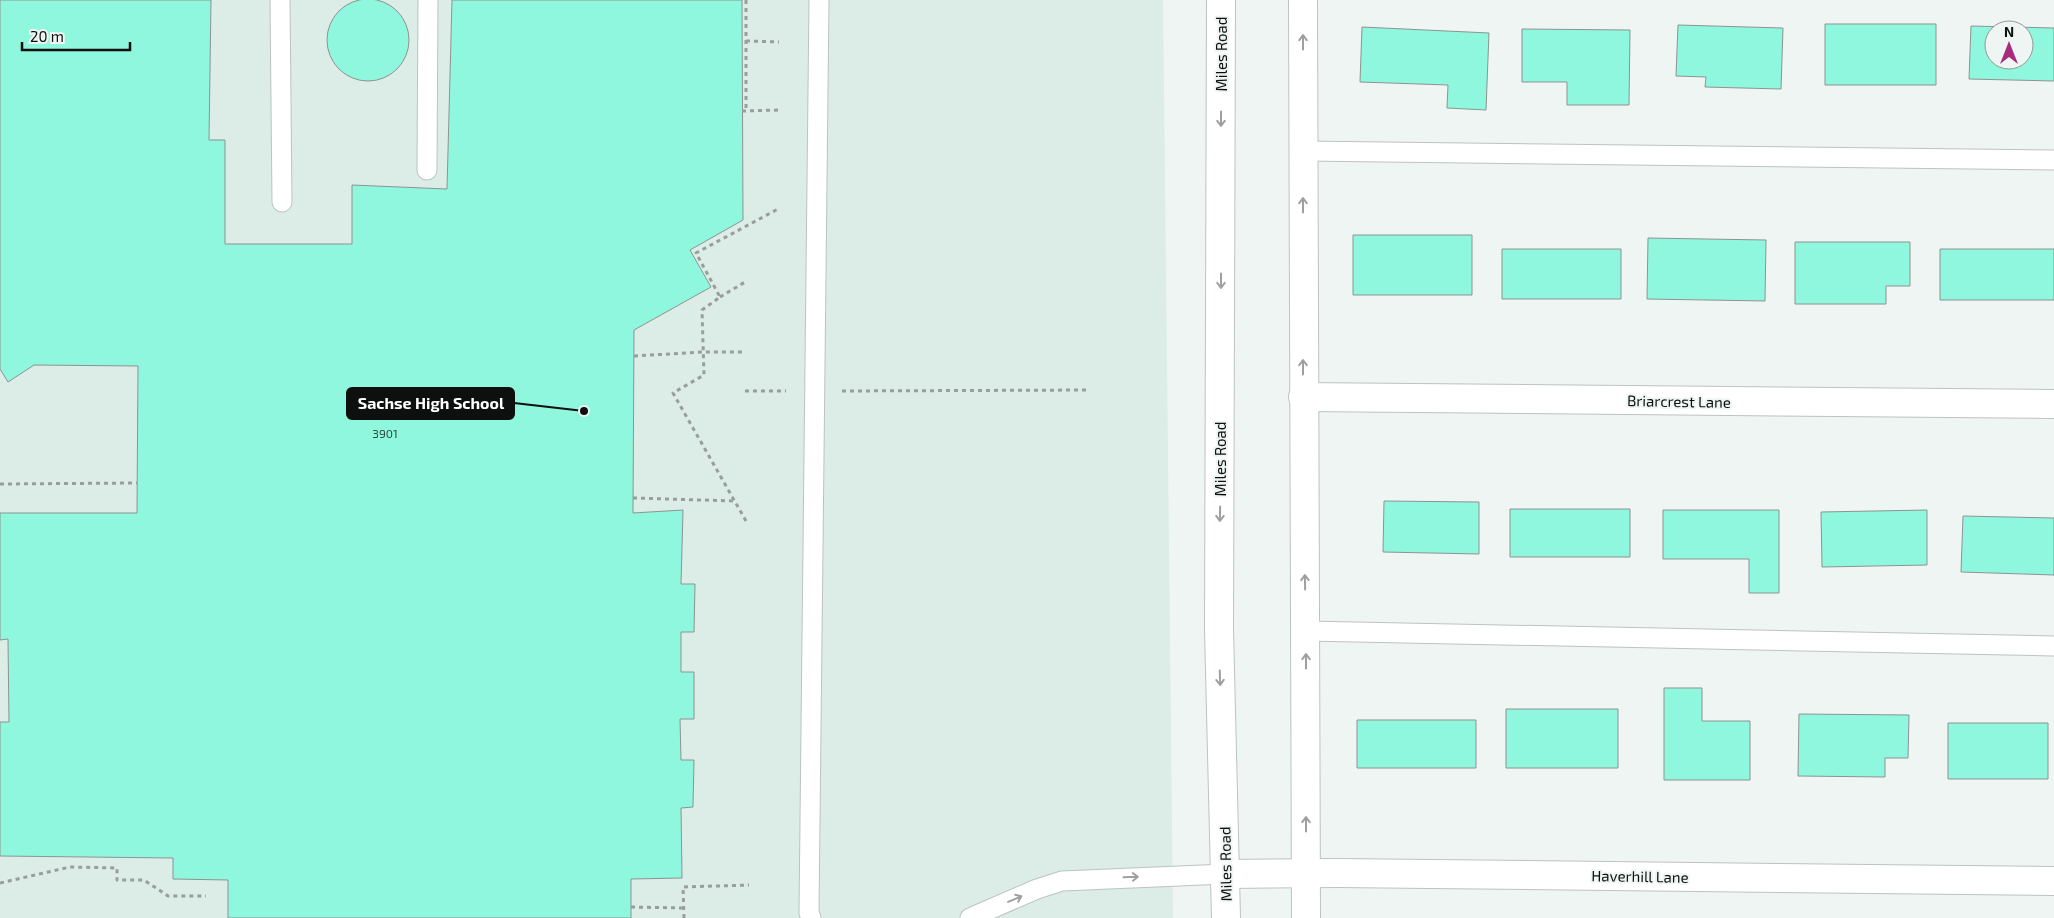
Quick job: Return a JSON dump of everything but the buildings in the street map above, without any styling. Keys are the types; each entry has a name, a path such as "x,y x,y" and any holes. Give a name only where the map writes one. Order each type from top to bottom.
{"main road":[{"name":"Miles Road","path":"1221,0 1219,629 1226,918"},
{"path":"1303,0 1306,918"},
{"name":"Briarcrest Lane","path":"1303,397 2054,404"},
{"name":"Haverhill Lane","path":"1226,874 1306,872 2054,882"}],"lane":[{"path":"280,0 282,202"},
{"path":"427,170 428,0"},
{"path":"811,918 809,903 819,0"},
{"path":"1303,151 2054,160"},
{"path":"1306,631 2054,646"},
{"path":"970,918 1037,889 1062,882 1226,874"}],"path":[{"path":"746,0 744,110 779,110"},
{"path":"746,41 780,42"},
{"path":"720,297 694,254 778,209"},
{"path":"745,282 702,310 704,375 673,393 746,520"},
{"path":"634,356 744,352"},
{"path":"745,391 1089,390"},
{"path":"0,484 137,484"},
{"path":"633,498 736,501"},
{"path":"0,883 70,867 117,868 117,880 144,880 168,896 206,896"},
{"path":"684,918 683,888 749,885"},
{"path":"631,907 684,908"}],"shaded area":[{"path":"0,0 1163,0 1173,918 0,918"}],"place":[{"name":"Sachse High School","path":"584,411"}]}
